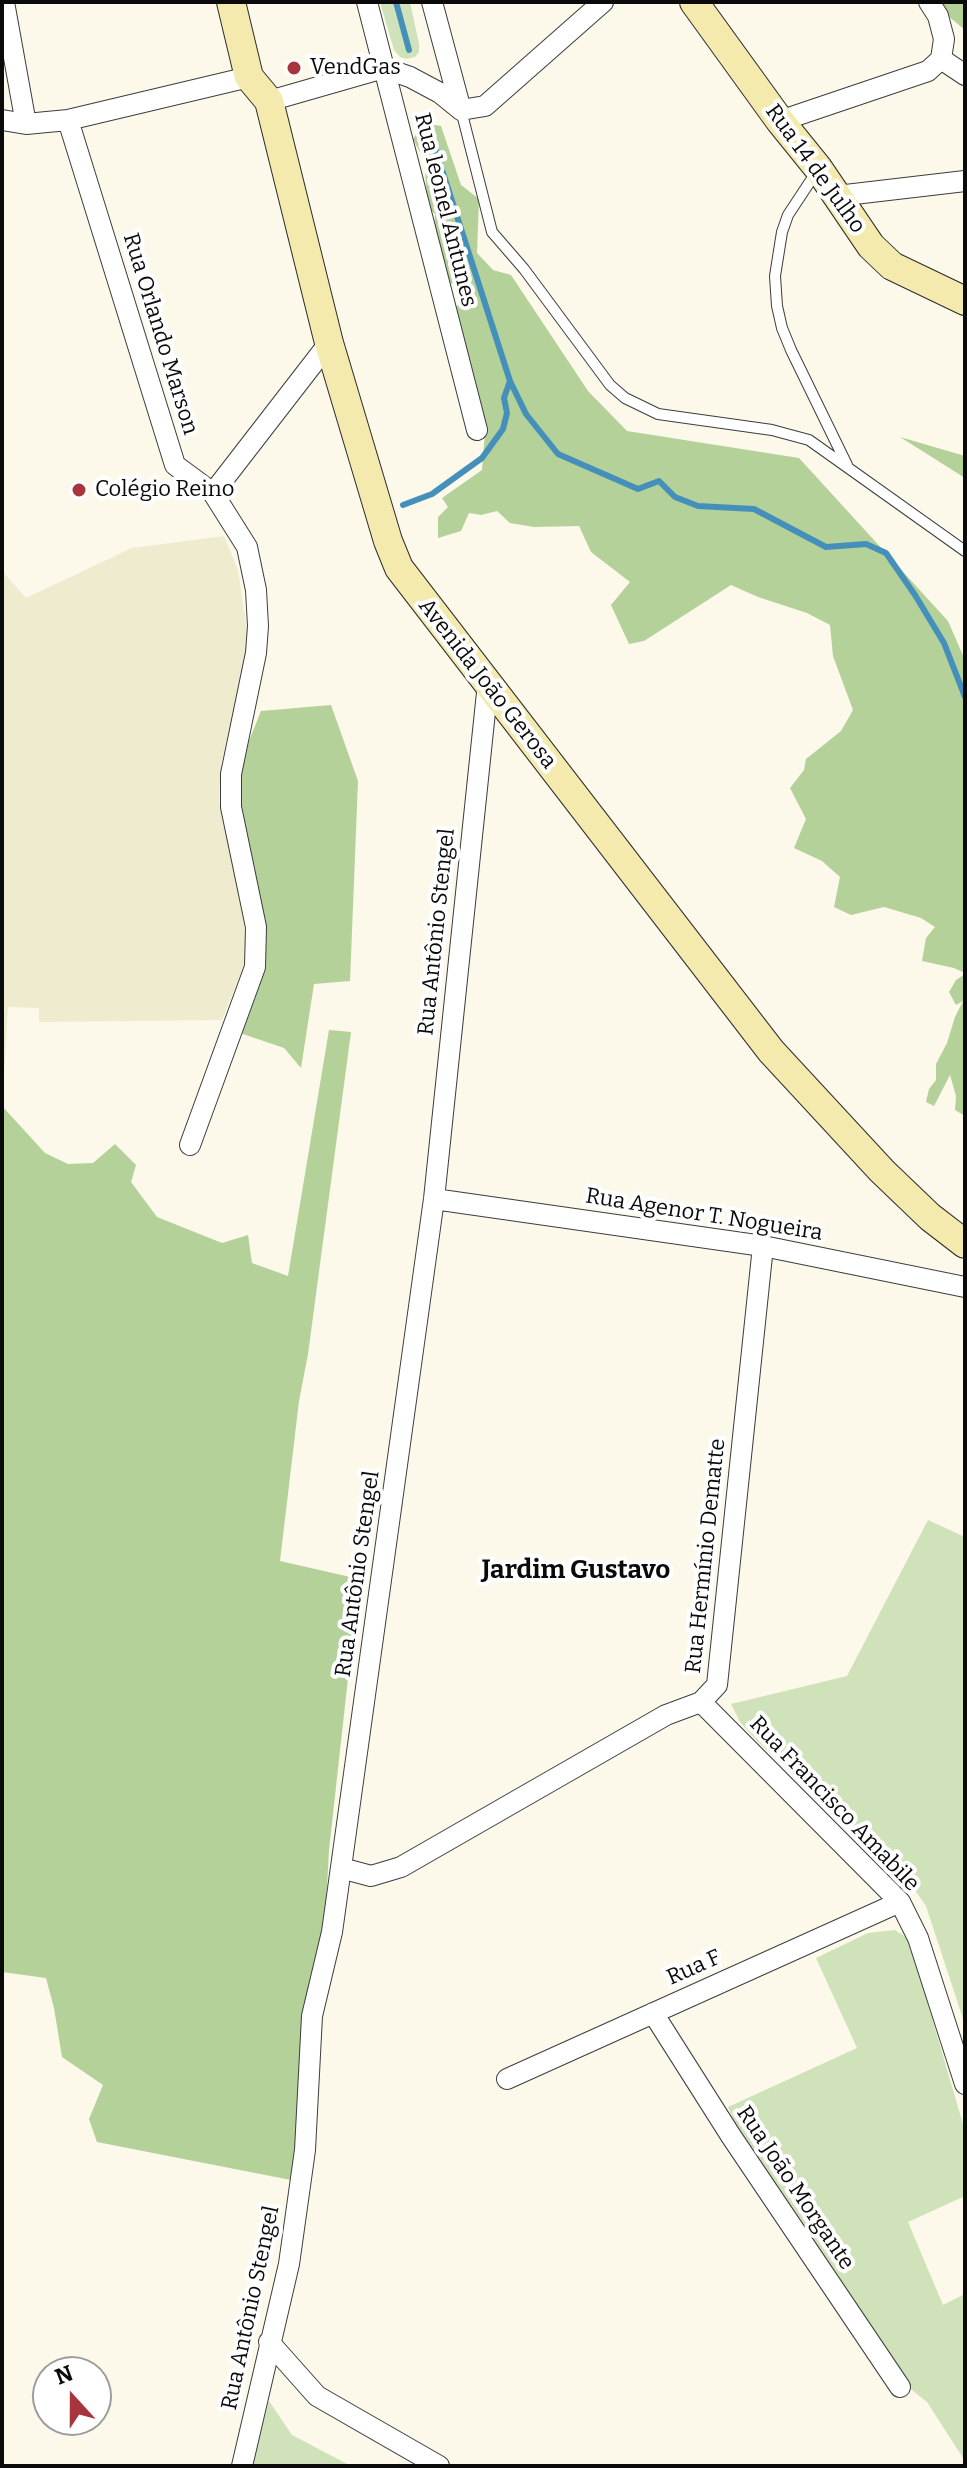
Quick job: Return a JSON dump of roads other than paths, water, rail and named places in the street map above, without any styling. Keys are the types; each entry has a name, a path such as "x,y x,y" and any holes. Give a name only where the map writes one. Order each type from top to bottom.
{"main road":[{"name":"Avenida João Gerosa","path":"231,2 249,77 269,101 329,343 388,541 399,568 771,1051 882,1171 930,1217 965,1244"},
{"name":"Rua 14 de Julho","path":"694,2 818,168 871,246 892,266 965,301"}],"street":[{"path":"4,2 26,124"},
{"name":"Rua leonel Antunes","path":"367,2 477,430"},
{"name":"Rua leonel Antunes","path":"432,2 461,110"},
{"path":"269,101 384,68 440,93 461,110 485,106 603,2"},
{"path":"780,121 928,71 941,59 944,39 938,16 929,2"},
{"path":"941,59 965,75"},
{"path":"2,120 26,124 68,120 249,77"},
{"name":"Rua Orlando Marson","path":"68,120 175,465 213,493 247,547 256,590 256,653 231,774 231,807 256,927 255,967 190,1145"},
{"path":"837,196 965,181"},
{"path":"213,493 329,343"},
{"name":"Rua Antônio Stengel","path":"242,2466 289,2264 305,2150 312,2016 332,1932 434,1199 488,683"},
{"name":"Rua Agenor T. Nogueira","path":"434,1199 763,1246 965,1287"},
{"name":"Rua Hermínio Dematte","path":"341,1868 371,1876 401,1867 666,1715 701,1702 717,1685 763,1246"},
{"name":"Rua Francisco Amabile","path":"701,1702 900,1902 918,1938 965,2084"},
{"name":"Rua F","path":"507,2079 900,1902"},
{"name":"Rua João Morgante","path":"653,2013 731,2136 900,2387"},
{"path":"269,2342 317,2396 439,2466"}],"lane":[{"name":"Rua leonel Antunes","path":"461,110 492,232 524,269 610,385 625,398 658,414 789,433 809,440 848,467"},
{"path":"818,168 793,206 782,232 775,276 782,328 848,467 965,551"}],"waterway":[{"path":"396,2 409,50"},
{"path":"403,505 432,494 482,458 503,429 507,413 504,398 510,381 426,120"},
{"path":"510,381 526,414 558,454 638,489 659,481 675,497 698,506 754,509 826,547 866,544 886,553 944,643 965,697"}],"place":[{"name":"VendGas","path":"294,68"},
{"name":"Colégio Reino","path":"79,490"}],"district":[{"name":"Jardim Gustavo","path":"576,1571"}]}
